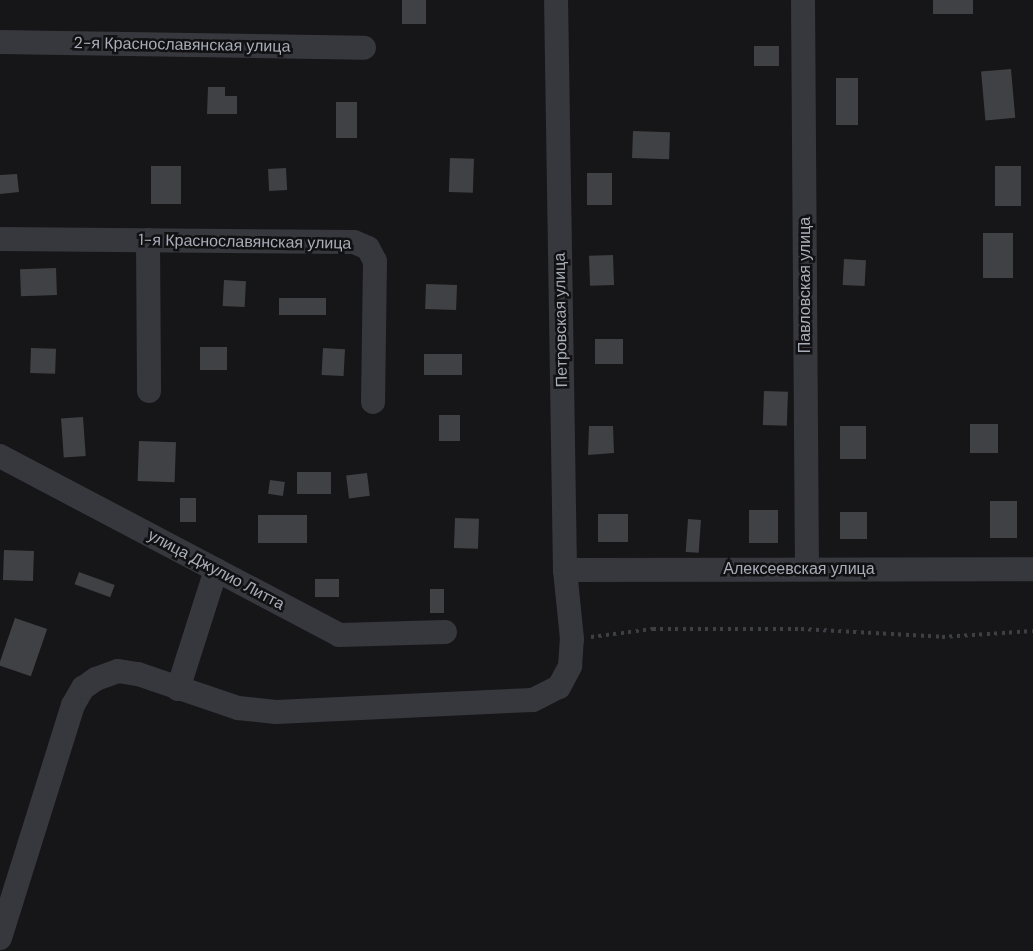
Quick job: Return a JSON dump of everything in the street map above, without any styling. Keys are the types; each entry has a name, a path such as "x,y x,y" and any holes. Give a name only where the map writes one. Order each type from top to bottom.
{"street":[{"name":"Петровская улица","path":"0,938 74,705 82,688 118,671 238,708 276,712 532,700 559,687 570,666 572,639 565,570 556,0"},
{"name":"Павловская улица","path":"803,0 807,569"},
{"name":"2-я Краснославянская улица","path":"0,42 364,48"},
{"name":"1-я Краснославянская улица","path":"0,239 339,240 368,248 375,261 373,402"},
{"path":"148,240 148,391"},
{"name":"улица Джулио Литта","path":"0,456 339,635 445,632"},
{"name":"Алексеевская улица","path":"565,570 1033,569"},
{"path":"178,689 216,570"}],"path":[{"path":"572,639 652,628 801,629 920,637 1033,631"}],"building":[{"path":"402,0 426,0 426,24 402,24"},
{"path":"933,0 973,0 973,14 933,14"},
{"path":"754,46 779,46 779,66 754,66"},
{"path":"1011,69 1015,118 985,120 981,72"},
{"path":"836,78 858,78 858,125 836,125"},
{"path":"208,87 225,87 225,96 237,96 237,114 207,114"},
{"path":"336,102 357,102 357,138 336,138"},
{"path":"633,131 670,132 669,159 632,158"},
{"path":"450,158 474,159 473,193 449,192"},
{"path":"151,166 181,166 181,204 151,204"},
{"path":"995,166 1021,166 1021,206 995,206"},
{"path":"286,168 287,190 269,191 268,169"},
{"path":"587,173 612,173 612,205 587,205"},
{"path":"17,174 19,192 0,194 0,175"},
{"path":"983,233 1013,233 1013,278 983,278"},
{"path":"613,255 614,285 590,286 589,256"},
{"path":"844,259 866,260 865,286 843,285"},
{"path":"56,268 57,295 21,296 20,269"},
{"path":"224,280 246,281 245,307 223,306"},
{"path":"426,284 457,285 456,310 425,309"},
{"path":"279,298 326,298 326,315 279,315"},
{"path":"595,339 623,339 623,364 595,364"},
{"path":"200,347 227,347 227,370 200,370"},
{"path":"31,348 56,349 55,374 30,373"},
{"path":"323,348 345,349 344,376 322,375"},
{"path":"424,354 462,354 462,375 424,375"},
{"path":"764,391 788,392 787,426 763,425"},
{"path":"439,415 460,415 460,441 439,441"},
{"path":"83,417 86,456 64,457 61,419"},
{"path":"970,424 998,424 998,453 970,453"},
{"path":"589,426 613,426 614,453 588,455"},
{"path":"840,426 866,426 866,459 840,459"},
{"path":"139,441 176,442 175,482 138,481"},
{"path":"297,472 331,472 331,494 297,494"},
{"path":"367,473 370,496 349,498 346,476"},
{"path":"270,480 285,482 283,496 268,494"},
{"path":"180,498 196,498 196,522 180,522"},
{"path":"990,501 1017,501 1017,538 990,538"},
{"path":"749,510 778,510 778,543 749,543"},
{"path":"840,512 867,512 867,539 840,539"},
{"path":"598,514 628,514 628,542 598,542"},
{"path":"258,515 307,515 307,543 258,543"},
{"path":"455,518 479,519 478,549 454,548"},
{"path":"688,519 701,520 699,553 686,552"},
{"path":"4,550 34,551 33,581 3,580"},
{"path":"79,572 115,585 110,597 75,584"},
{"path":"315,579 339,579 339,597 315,597"},
{"path":"430,589 444,589 444,613 430,613"},
{"path":"15,618 47,629 31,676 0,666"}]}
